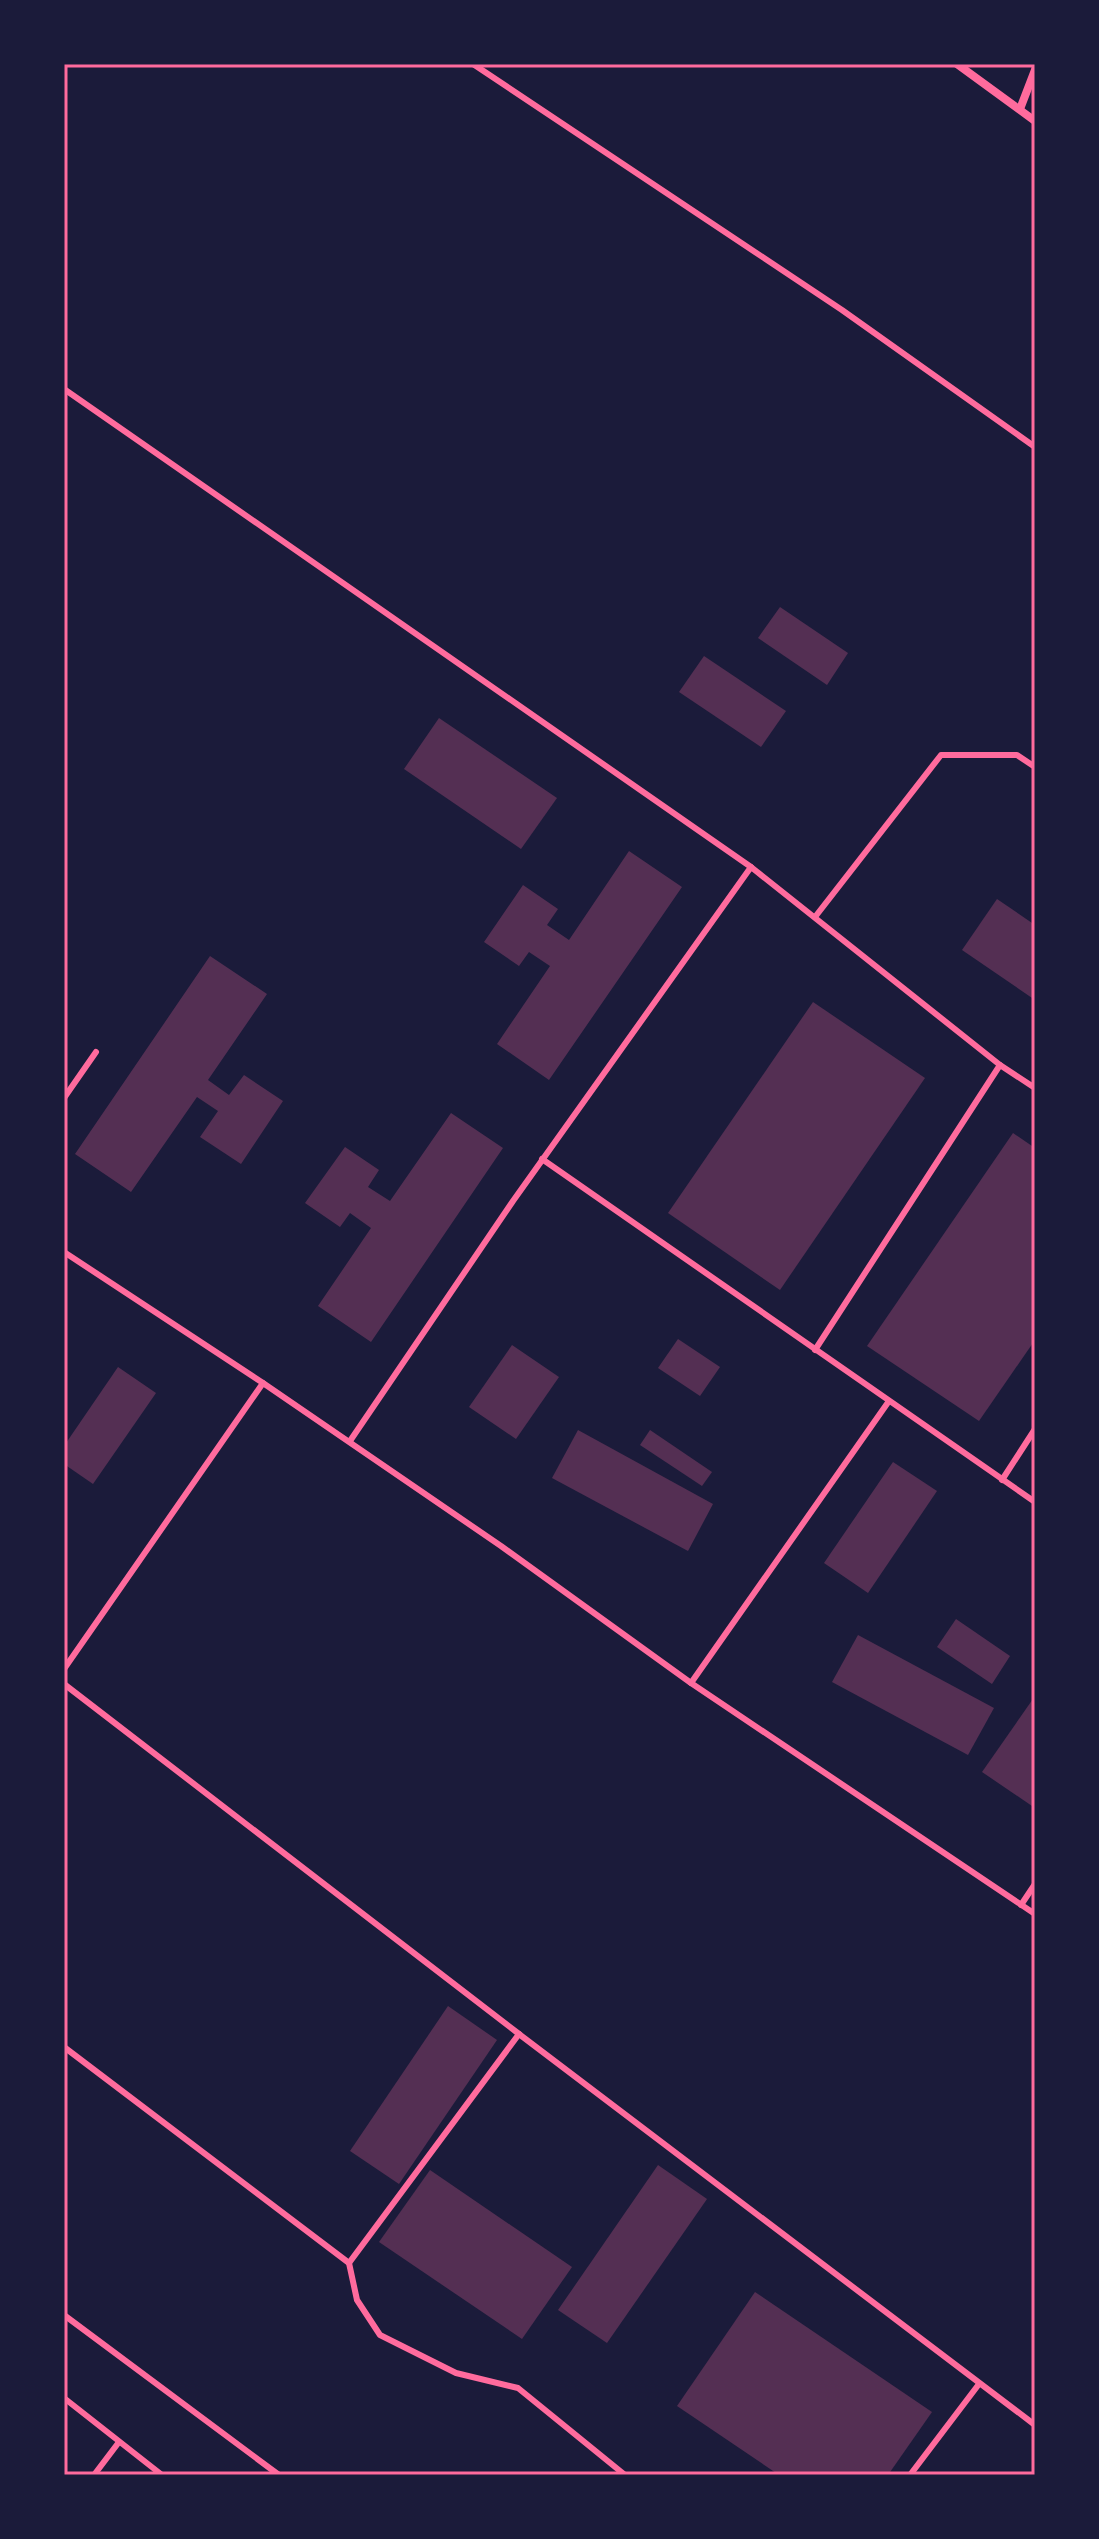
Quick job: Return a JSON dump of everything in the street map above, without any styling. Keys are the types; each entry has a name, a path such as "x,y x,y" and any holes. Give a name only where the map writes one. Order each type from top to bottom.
{"street":[{"path":"957,64 1035,121"},
{"path":"1020,109 1035,70"}],"lane":[{"path":"473,64 842,310 1035,447"},
{"path":"64,389 751,867 1000,1065 1035,1088"},
{"path":"815,917 941,755 1017,755 1035,767"},
{"path":"350,1441 542,1159 751,867"},
{"path":"64,1098 96,1052"},
{"path":"815,1350 1000,1065"},
{"path":"542,1159 1035,1502"},
{"path":"64,1252 350,1441 691,1683 1035,1914"},
{"path":"64,1669 263,1383"},
{"path":"691,1683 889,1401"},
{"path":"1002,1480 1035,1429"},
{"path":"64,1684 1035,2425"},
{"path":"1021,1905 1035,1884"},
{"path":"349,2263 519,2034"},
{"path":"64,2047 349,2263 357,2300 380,2335 456,2373 518,2388 625,2475"},
{"path":"64,2315 279,2475"},
{"path":"910,2475 979,2384"},
{"path":"64,2398 162,2475"},
{"path":"94,2475 119,2442"}],"building":[{"path":"780,607 848,653 827,685 758,638"},
{"path":"704,656 786,711 761,747 679,692"},
{"path":"439,718 557,798 521,849 404,769"},
{"path":"629,851 682,887 549,1080 497,1044 550,966 529,952 519,966 484,942 523,885 558,909 547,925 569,940"},
{"path":"997,899 1035,925 1035,1000 962,950"},
{"path":"210,956 267,994 208,1080 229,1095 244,1075 283,1101 241,1164 200,1137 218,1111 197,1097 131,1192 75,1154"},
{"path":"813,1002 925,1078 780,1290 668,1213"},
{"path":"451,1113 503,1148 371,1342 318,1306 371,1228 350,1213 340,1227 305,1203 345,1147 379,1170 368,1187 390,1201"},
{"path":"1013,1133 1035,1148 1035,1340 979,1421 867,1346"},
{"path":"678,1339 720,1367 700,1396 658,1368"},
{"path":"512,1345 559,1377 516,1439 469,1407"},
{"path":"118,1367 156,1393 93,1484 64,1464 64,1446"},
{"path":"578,1430 713,1504 688,1551 552,1478"},
{"path":"650,1430 712,1472 702,1486 640,1445"},
{"path":"893,1462 937,1491 868,1593 824,1563"},
{"path":"956,1619 1010,1656 992,1684 937,1647"},
{"path":"858,1635 994,1708 968,1755 832,1682"},
{"path":"1035,1696 1035,1802 1032,1806 982,1772"},
{"path":"448,2006 497,2040 399,2184 350,2151"},
{"path":"658,2165 707,2199 607,2343 558,2310"},
{"path":"430,2170 572,2267 522,2339 379,2242"},
{"path":"755,2292 932,2412 888,2475 779,2475 677,2406"}]}
